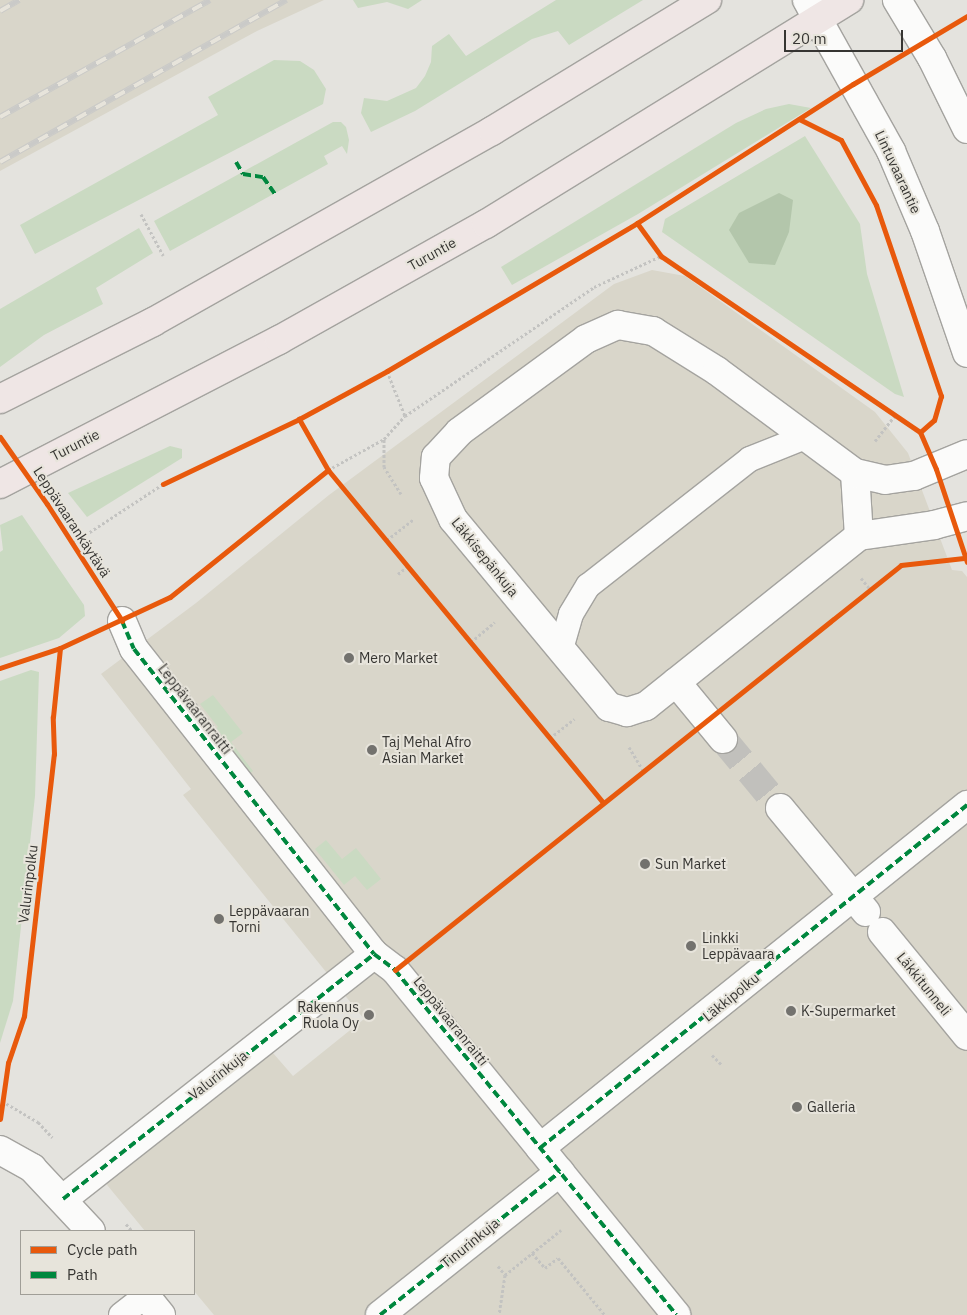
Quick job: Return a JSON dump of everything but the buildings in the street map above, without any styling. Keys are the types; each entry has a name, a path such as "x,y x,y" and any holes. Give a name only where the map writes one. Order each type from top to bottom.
{"main road":[{"path":"0,399 153,322 483,136 707,0"},
{"name":"Turuntie","path":"0,484 279,340 486,224 813,10 849,0"}],"street":[{"path":"897,0 932,58 967,129"},
{"name":"Lintuvaarantie","path":"813,10 891,151 925,231 967,353"},
{"name":"Läkkisepänkuja","path":"859,536 646,706 627,712 609,707 453,519 434,478 436,457 459,432 586,339 618,325 653,331 717,371 856,473 885,480 914,476 967,454"},
{"path":"856,473 859,536 934,525 967,516"},
{"name":"Leppävaaranraitti","path":"122,621 134,649 374,954 395,970 676,1315"},
{"path":"676,682 723,739"},
{"name":"Läkkipolku","path":"540,1148 867,914 967,805"},
{"name":"Läkkitunneli","path":"780,808 967,1036"},
{"name":"Valurinkuja","path":"63,1199 374,954"},
{"path":"0,1150 32,1168 90,1230"},
{"name":"Tinurinkuja","path":"380,1315 560,1172"}],"lane":[{"path":"561,649 571,614 588,586 750,459 805,437"},
{"path":"121,1315 150,1301"}],"path":[{"path":"141,214 163,255"},
{"path":"656,250 669,262"},
{"path":"321,476 328,470 384,439 405,416 594,287 661,256"},
{"path":"379,375 395,366"},
{"path":"387,371 405,416"},
{"path":"887,409 901,419"},
{"path":"384,439 384,467 406,500"},
{"path":"323,462 334,477"},
{"path":"73,543 170,480"},
{"path":"387,540 418,515"},
{"path":"381,533 392,546"},
{"path":"403,559 414,573"},
{"path":"398,574 408,566"},
{"path":"862,596 878,583"},
{"path":"471,642 501,617"},
{"path":"464,634 477,649"},
{"path":"550,738 580,714"},
{"path":"544,730 556,745"},
{"path":"624,738 643,770"},
{"path":"636,775 650,764"},
{"path":"1,1110 4,1092"},
{"path":"499,1315 505,1275 589,1208"},
{"path":"477,1238 505,1275"},
{"path":"532,1253 545,1268 558,1258 605,1315"}],"shaded area":[{"path":"0,0 324,0 257,31 0,171"},
{"path":"652,270 685,276 875,412 908,453 952,570 962,571 967,577 967,1315 214,1315 195,1292 195,1230 144,1230 103,1180 273,1053 293,1076 364,1019 183,795 191,789 101,674 196,603 329,495 614,284"}],"green space":[{"path":"353,0 422,0 408,9 387,2 358,8"},
{"path":"556,0 643,0 569,45 558,31 532,39 415,111 371,132 361,113 364,98 387,101 416,88 425,76 431,62 432,46 449,34 466,56"},
{"path":"274,60 300,61 314,70 326,89 323,104 35,254 20,225 218,115 208,97"},
{"path":"789,104 811,108 638,214 512,285 501,267 736,123 766,109"},
{"path":"333,122 341,122 346,127 349,140 347,154 342,146 324,156 328,164 170,251 154,221"},
{"path":"805,136 860,224 867,274 904,397 895,394 662,232 665,219"},
{"path":"779,193 793,200 789,232 775,265 749,263 729,230 739,213"},
{"path":"139,228 153,253 96,288 103,304 44,335 0,367 0,309"},
{"path":"170,446 182,449 182,458 87,517 68,493"},
{"path":"22,515 84,605 85,616 59,638 0,658 0,552 3,550 0,525"},
{"path":"31,670 39,672 35,796 13,1001 0,1043 0,681"},
{"path":"213,695 243,733 231,742 253,771 242,781 207,736 218,727 200,704"},
{"path":"326,840 342,859 356,848 381,879 367,890 355,876 344,885 315,849"}],"tunnel":[{"path":"723,739 780,808"}],"railway":[{"path":"0,11 19,0"},
{"path":"0,117 210,0"},
{"path":"0,162 286,0"}],"marked path":[{"path":"236,162 243,174 263,177 275,194"},
{"path":"122,621 134,649 374,954 395,970 676,1315"},
{"path":"540,1148 967,805"},
{"path":"63,1199 374,954"},
{"path":"380,1315 560,1172"}],"cycle path":[{"path":"0,668 60,648 170,597 328,470 299,419 387,371 637,223 853,84 967,16"},
{"path":"799,119 841,140 876,205 941,396 934,420 920,432"},
{"path":"637,223 661,256 920,432 936,469 967,562"},
{"path":"163,484 299,419"},
{"name":"Leppävaarankäytävä","path":"0,437 47,504 122,621"},
{"path":"328,470 603,802"},
{"path":"395,970 901,565 964,558"},
{"name":"Valurinpolku","path":"0,1119 8,1063 24,1016 54,754 53,717 60,648"}],"place":[{"name":"Mero Market","path":"349,658"},
{"name":"Taj Mehal Afro Asian Market","path":"372,750"},
{"name":"Sun Market","path":"645,864"},
{"name":"Leppävaaran Torni","path":"219,919"},
{"name":"Linkki Leppävaara","path":"691,946"},
{"name":"K-Supermarket","path":"791,1011"},
{"name":"Rakennus Ruola Oy","path":"369,1015"},
{"name":"Galleria","path":"797,1107"}]}
